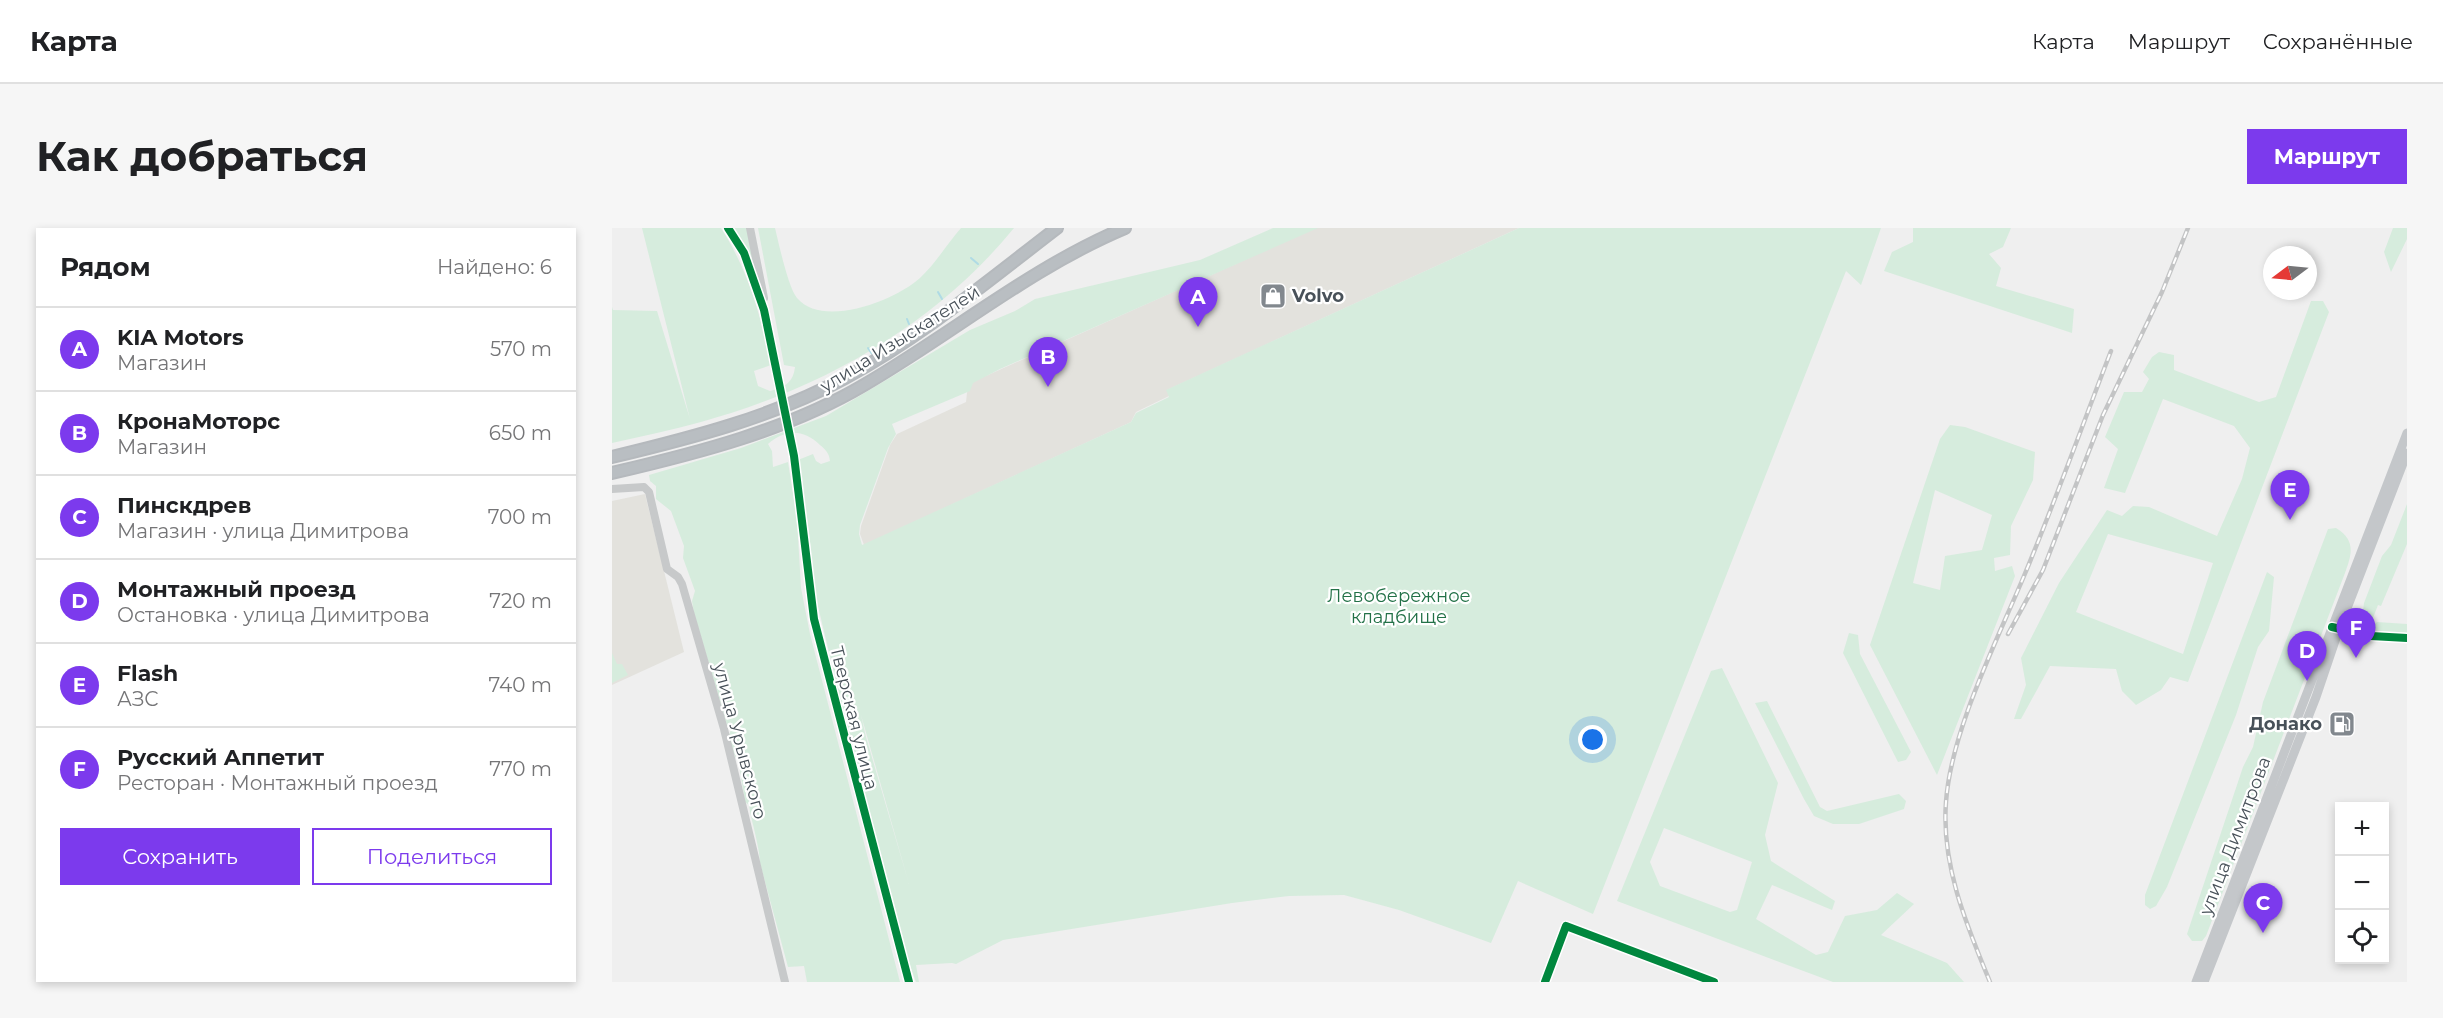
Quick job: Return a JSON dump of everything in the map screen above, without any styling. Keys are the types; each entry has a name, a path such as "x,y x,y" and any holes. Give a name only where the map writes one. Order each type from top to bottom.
{"highway":[{"name":"улица Изыскателей","path":"612,457 663,445 750,418 843,379 951,309 1057,228"},
{"name":"улица Изыскателей","path":"612,473 735,440 780,425 828,404 895,366 1042,269 1125,228"}],"main road":[{"name":"улица Димитрова","path":"2204,982 2316,696 2336,628 2407,433"},
{"name":"улица Димитрова","path":"2196,982 2407,453"}],"street":[{"path":"728,228 744,253 754,280 764,310 776,368"},
{"path":"750,228 776,368"},
{"name":"Тверская улица","path":"776,368 794,456 814,620 909,982"},
{"name":"улица Урывского","path":"612,489 644,487 649,492 667,569 682,584 724,729 785,982"},
{"path":"2336,628 2371,636 2407,638"},
{"path":"1545,982 1566,926 1714,982"}],"shaded area":[{"path":"1316,228 1519,228 1167,390 1169,396 1136,412 1131,422 864,545 860,534 861,526 890,445 897,434 966,402 968,384"},
{"path":"645,494 684,652 612,685 612,501"}],"green space":[{"path":"642,228 721,228 739,260 758,311 771,365 754,371 758,386 770,391 787,384 795,367 784,365 758,228 775,228 787,275 797,298 809,307 824,311 841,311 877,302 909,286 926,272 961,228 1014,228 983,263 948,295 911,324 832,372 789,392 746,408 690,425 612,443 612,307 613,310 657,311 690,419"},
{"path":"731,228 748,228 757,278"},
{"name":"Левобережное кладбище","path":"1273,228 1318,228 1000,369 973,383 970,391 892,424 896,434 888,448 860,525 859,534 862,545 1131,422 1136,413 1169,397 1166,390 1519,228 1881,228 1861,285 1846,271 1593,914 1518,881 1491,943 1399,910 1344,895 1289,896 1003,940 956,964 916,965 919,982 916,982 901,941 834,686 837,685 815,594 809,532 798,460 813,454 816,461 821,464 830,461 830,458 822,447 807,436 794,433 775,439 768,444 772,451 773,467 788,462 797,519 801,588 810,634 900,982 807,982 804,966 788,967 760,863 749,805 745,802 739,764 732,750 729,735 731,730 727,725 694,613 692,601 695,591 683,558 684,546 671,511 656,499 656,486 650,481 649,475 741,448 826,416 970,330 1015,311 1035,299 1200,260","holes":["861,715 909,884 866,737"]},
{"path":"1913,228 2011,228 2003,247 1989,254 2001,268 1996,286 2074,309 2072,333 1884,271 1892,252 1913,242"},
{"path":"2393,228 2407,228 2407,239 2391,272 2384,252"},
{"path":"2311,301 2323,301 2329,312 2188,682 2170,677 2161,690 2136,705 2122,691 2116,669 2050,666 2021,719 2014,719 2026,685 2021,658 2059,583 2107,510 2122,516 2133,506 2149,507 2217,536 2242,479 2250,448 2234,426 2163,399 2125,493 2104,488 2118,449 2105,437 2124,392 2142,392 2149,379 2143,372 2152,357 2159,352 2174,355 2174,370 2259,402 2276,397","holes":["2108,534 2213,563 2183,654 2076,612"]},
{"path":"1950,425 1965,427 2035,452 2033,480 2011,526 2010,555 1994,558 1995,571 2012,566 2015,576 1937,775 1870,645 1940,439","holes":["1935,490 1992,515 1982,550 1945,556 1940,590 1913,583"]},
{"path":"2407,504 2407,544 2381,606 2378,605 2373,618 2367,618 2363,611 2364,603 2382,556 2391,545"},
{"path":"2336,528 2347,537 2351,548 2347,566 2206,936 2202,941 2192,941 2187,934 2243,767 2253,747 2263,702 2328,529"},
{"path":"2267,572 2274,577 2269,631 2258,647 2236,715 2167,887 2156,906 2150,909 2145,905 2145,895"},
{"path":"2377,622 2407,624 2407,633 2373,630"},
{"path":"1849,633 1858,635 1860,654 1911,752 1906,760 1898,762 1843,653"},
{"path":"612,653 617,664 622,664 628,675 612,683"},
{"path":"1722,668 1778,783 1765,835 1771,861 1835,901 1832,910 1772,885 1756,919 1816,955 1828,952 1845,916 1877,910 1897,893 1914,904 1881,935 1947,963 1964,982 1833,982 1617,901 1711,671","holes":["1664,828 1752,862 1737,910 1730,912 1660,886 1650,862"]},
{"path":"1767,701 1820,807 1827,811 1899,794 1906,801 1904,809 1859,824 1833,824 1814,816 1755,703"}],"waterway":[{"path":"971,258 978,264"},
{"path":"938,292 942,299"},
{"path":"907,319 909,324"},
{"path":"868,348 872,354"}],"railway":[{"path":"2008,634 2043,570 2103,415 2162,292 2188,228"},
{"path":"1990,982 1957,895 1952,872 1946,826 1946,802 1950,775 1956,746 1976,688 2058,492 2111,351"}],"cycle path":[{"path":"728,228 744,253 764,310 794,456 814,619 909,982"},
{"path":"2332,627 2371,636 2407,638"},
{"path":"1545,982 1566,926 1714,982"}],"place":[{"name":"Volvo","path":"1273,296"},
{"name":"KIA Motors","path":"1198,327"},
{"name":"КронаМоторс","path":"1048,387"},
{"name":"Flash","path":"2290,520"},
{"name":"Русский Аппетит","path":"2356,658"},
{"name":"Монтажный проезд","path":"2307,681"},
{"name":"Донако","path":"2342,724"},
{"name":"Пинскдрев","path":"2263,933"}]}
